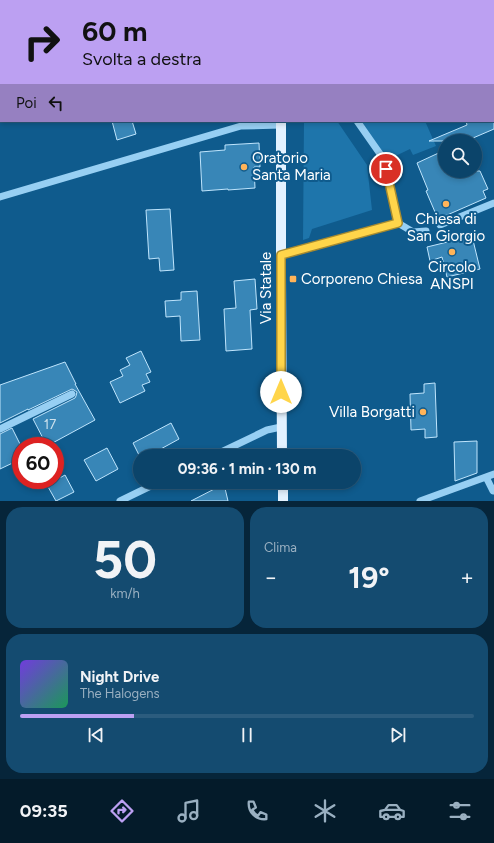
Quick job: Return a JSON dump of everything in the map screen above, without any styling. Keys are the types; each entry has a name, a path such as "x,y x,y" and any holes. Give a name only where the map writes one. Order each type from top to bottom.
{"main road":[{"name":"Via Statale","path":"281,123 282,449"},
{"path":"283,489 283,501"}],"street":[{"path":"358,122 385,161 398,223"},
{"path":"0,197 241,126 281,123"},
{"path":"440,225 494,203"},
{"path":"281,255 398,223 413,232 426,231"},
{"path":"0,429 72,394"},
{"path":"227,449 266,430 281,427"},
{"path":"420,501 494,474"},
{"path":"486,477 494,491"},
{"path":"120,501 145,489"}],"shaded area":[{"path":"304,122 338,122 367,165 372,210 312,229 309,238 303,240"},
{"path":"358,122 425,122 436,146 413,155 410,149 385,161"}],"building":[{"path":"112,122 132,122 136,134 117,140"},
{"path":"466,122 494,122 494,129 482,134 446,134 467,125"},
{"path":"438,137 438,141 429,141"},
{"path":"259,143 260,167 254,167 255,188 202,191 200,152 225,150 225,145"},
{"path":"438,153 438,178 482,178 482,176 488,189 483,191 486,198 438,219 426,191 428,190 417,163"},
{"path":"170,209 174,270 160,271 159,258 149,259 146,210"},
{"name":"Circolo ANSPI","path":"472,236 480,269 447,277 442,257 430,261 427,247"},
{"path":"255,279 257,309 250,310 252,349 226,351 224,309 236,308 234,281"},
{"path":"197,291 200,340 181,341 180,316 166,317 165,301 181,300 181,292"},
{"path":"141,351 151,372 146,374 150,382 142,385 145,391 120,403 110,382 123,376 120,370 130,365 126,358"},
{"path":"65,362 75,384 95,420 64,437 42,437 33,419 75,398 77,392 72,389 0,423 0,385"},
{"name":"Villa Borgatti","path":"435,383 437,437 425,438 425,429 411,430 410,394 424,393 424,384"},
{"path":"171,423 179,439 161,449 136,449 133,443"},
{"path":"12,428 16,437 12,437 12,463 0,469 0,434"},
{"path":"477,441 477,473 455,481 454,442"},
{"path":"107,448 118,469 96,481 84,460"},
{"path":"64,476 74,492 56,501 49,489 64,489"},
{"path":"214,489 225,489 228,501 191,501"}],"place":[{"name":"Oratorio Santa Maria","path":"244,167"},
{"name":"Chiesa di San Giorgio","path":"446,204"},
{"name":"Circolo ANSPI","path":"452,252"},
{"name":"Corporeno Chiesa","path":"293,279"},
{"name":"Villa Borgatti","path":"423,412"}],"route":[{"path":"281,392 281,255 398,223 386,169"}]}
